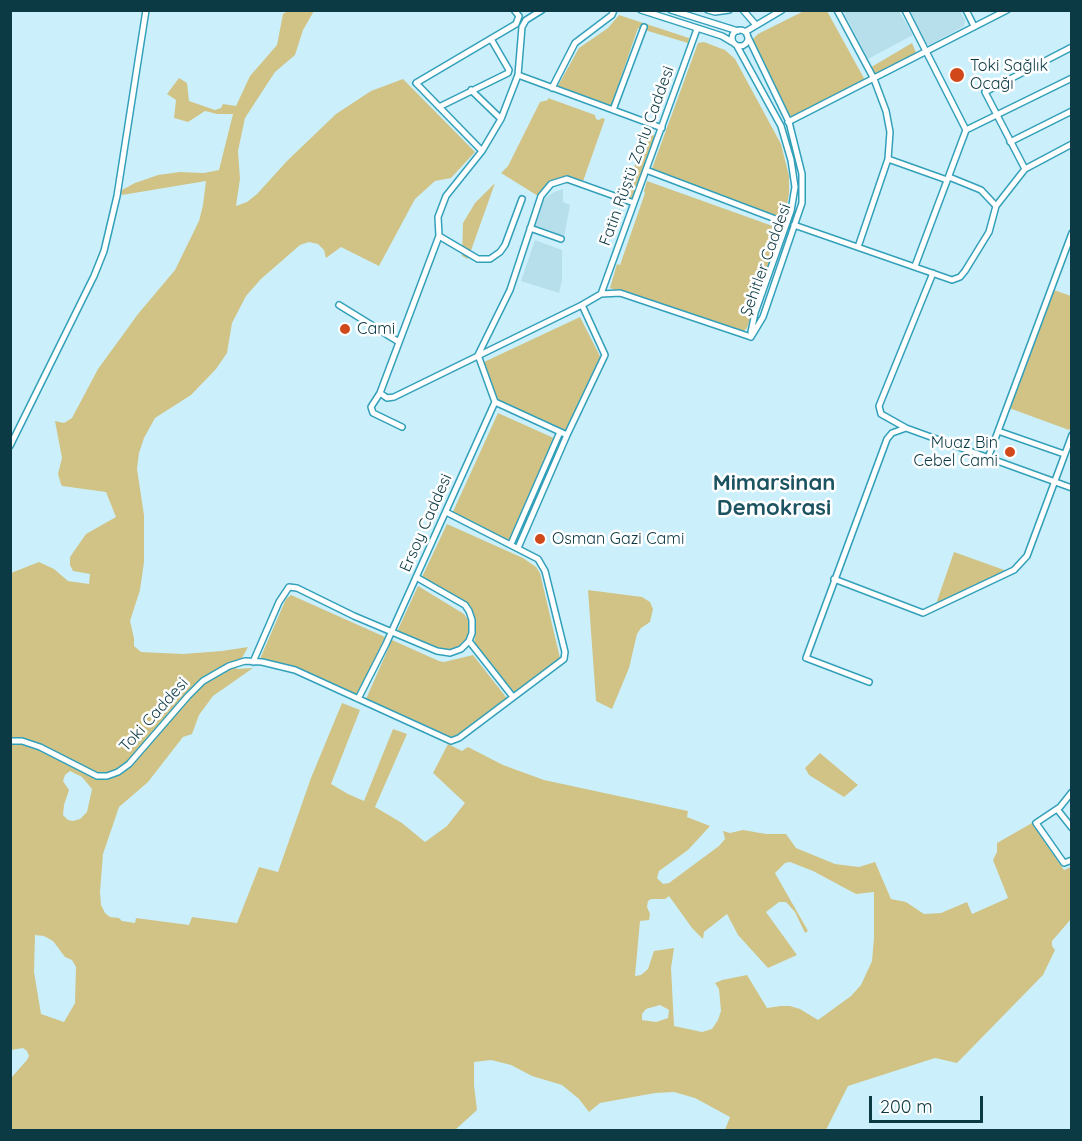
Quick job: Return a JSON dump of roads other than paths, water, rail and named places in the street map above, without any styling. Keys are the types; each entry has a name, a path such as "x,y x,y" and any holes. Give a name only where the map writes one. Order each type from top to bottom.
{"street":[{"path":"10,446 94,276 104,251 117,196 146,10"},
{"path":"402,427 372,412 371,407 380,393 439,236 438,217 446,196 482,151 501,119 518,75 522,22 514,10"},
{"path":"552,88 575,43 612,15 614,10"},
{"path":"641,10 722,36 742,46 747,43 746,34"},
{"path":"671,10 746,34"},
{"path":"708,10 715,12 729,10"},
{"path":"743,10 756,26"},
{"path":"746,34 782,10"},
{"path":"837,10 874,79 889,126 888,159 858,247"},
{"path":"905,10 966,130"},
{"path":"966,10 974,26"},
{"path":"781,126 1007,10"},
{"path":"482,151 416,83 538,12"},
{"path":"613,110 644,27"},
{"name":"Fatin Rüştü Zorlu Caddesi","path":"601,294 698,28"},
{"path":"735,44 733,34 738,31"},
{"name":"Şehitler Caddesi","path":"746,34 789,122 802,174 802,203 763,317 750,337"},
{"path":"439,107 509,72 491,39"},
{"name":"Şehitler Caddesi","path":"735,44 781,126 791,160 795,188 791,211 755,313 750,337"},
{"path":"1025,169 985,92 1071,47"},
{"path":"518,75 662,128"},
{"path":"915,266 966,130 1071,78"},
{"path":"471,90 501,119"},
{"path":"1010,142 1071,111"},
{"path":"794,225 952,280 960,277 989,232 996,206 1025,169 1071,144"},
{"path":"888,159 981,190 996,206"},
{"path":"646,170 786,223"},
{"path":"567,435 495,402 478,355 510,290 543,193 551,184 567,179 634,203"},
{"path":"439,236 478,260 488,260 503,248 522,199"},
{"path":"530,228 561,239"},
{"path":"988,458 1071,232"},
{"path":"933,273 879,406 881,414 906,429 1071,488"},
{"path":"380,393 387,398 394,397 601,294 620,292 750,337"},
{"path":"339,305 399,342"},
{"path":"518,548 605,355 582,305"},
{"name":"Ersoy Caddesi","path":"358,699 495,402"},
{"path":"869,682 806,658 887,439 898,430 906,429"},
{"path":"998,430 1064,454"},
{"path":"510,544 560,432"},
{"path":"834,579 923,613 1014,570 1022,564 1027,555 1071,435"},
{"path":"446,512 538,559 545,571 565,652 564,659 513,697 469,641"},
{"path":"253,662 279,602 289,587 297,588 443,653 457,651 469,641 472,633 472,620 467,608 416,577"},
{"name":"Toki Caddesi","path":"10,741 22,741 40,747 97,776 107,776 129,764 203,681 229,666 245,661 262,662 295,670 451,741 459,738 513,697"},
{"path":"1071,792 1058,809 1036,823 1064,863 1071,860"},
{"path":"1058,809 1071,828"}],"place":[{"name":"Toki Sağlık Ocağı","path":"957,75"},
{"name":"Cami","path":"345,329"},
{"name":"Muaz Bin Cebel Cami","path":"1010,452"},
{"name":"Osman Gazi Cami","path":"540,539"}],"district":[{"name":"Mimarsinan Demokrasi","path":"774,496"}]}
